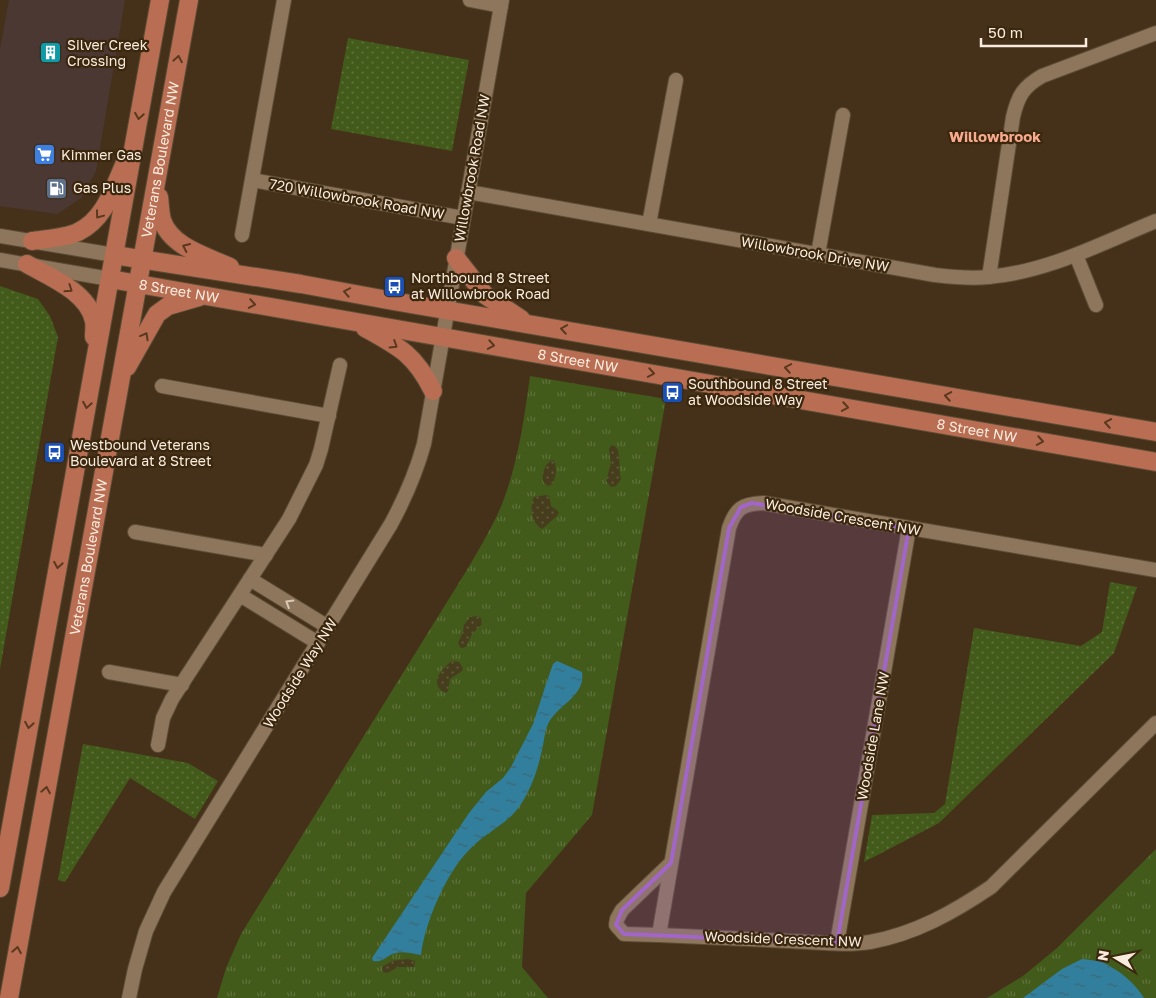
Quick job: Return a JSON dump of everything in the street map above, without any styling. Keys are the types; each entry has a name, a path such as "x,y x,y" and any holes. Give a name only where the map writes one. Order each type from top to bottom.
{"main road":[{"name":"Veterans Boulevard NW","path":"0,888 160,0"},
{"name":"Veterans Boulevard NW","path":"9,998 189,0"},
{"path":"32,241 77,233 92,224 105,207 135,140"},
{"path":"157,176 162,220 168,233 178,243 246,275"},
{"name":"8 Street NW","path":"114,255 246,275 1156,432"},
{"path":"456,258 485,296 527,323"},
{"path":"27,264 70,288 83,300 94,320 96,357"},
{"name":"8 Street NW","path":"110,279 1154,462"},
{"path":"121,378 157,314 168,306 204,295"},
{"path":"352,321 405,352 424,373 433,391"}],"street":[{"name":"720 Willowbrook Road NW","path":"242,235 284,0"},
{"path":"470,0 501,3"},
{"name":"Willowbrook Road NW","path":"442,337 501,3"},
{"path":"989,277 1013,117 1022,92 1030,83 1042,76 1156,33"},
{"path":"649,224 676,80"},
{"path":"818,254 844,115"},
{"name":"720 Willowbrook Road NW","path":"252,180 463,218"},
{"name":"Willowbrook Drive NW","path":"468,192 935,275 968,278 989,277 1026,271 1076,255 1156,221"},
{"name":"8 Street NW","path":"0,236 114,255"},
{"path":"1076,255 1096,305"},
{"name":"8 Street NW","path":"0,260 110,279"},
{"name":"Woodside Way NW","path":"129,998 146,931 164,892 392,524 407,495 424,444 442,337"},
{"path":"158,745 166,710 266,555 305,489 319,457 330,416 340,365"},
{"path":"162,386 330,416"},
{"name":"Woodside Crescent NW","path":"659,935 729,528 734,515 741,507 763,502 1156,570"},
{"name":"Woodside Lane NW","path":"837,943 909,528"},
{"path":"135,532 266,555"},
{"path":"250,579 328,627"},
{"path":"240,596 318,643"},
{"path":"109,672 182,685"},
{"name":"Woodside Crescent NW","path":"671,863 622,910 616,925 624,934 837,943 869,942 901,934 935,921 991,887 1156,723"}],"highlighted area":[{"path":"752,503 909,528 837,943 624,934 616,925 622,910 671,863 729,528 741,507"}],"shaded area":[{"path":"9,0 125,0 96,171 81,198 57,214 0,206 0,49"}],"green space":[{"path":"348,38 469,60 452,151 331,129"},
{"path":"0,286 38,299 50,316 58,337 0,669"},
{"path":"530,376 666,399 592,815 526,893 522,967 548,998 217,998 226,968 241,934 465,573 494,522 508,489 516,457"},
{"path":"1110,582 1137,587 1114,653 939,823 864,862 872,815 934,813 945,804 974,628 1081,646 1102,632"},
{"path":"83,744 188,763 218,781 195,819 130,778 65,882 58,880"},
{"path":"1156,849 1156,998 987,998 1023,976 1057,948"}],"sand":[{"path":"612,445 617,448 621,479 616,486 611,487 606,481 611,463 609,449"},
{"path":"553,460 556,466 555,475 552,484 548,486 543,482 543,472 546,466"},
{"path":"549,496 551,506 559,512 542,529 532,515 532,501 534,497"},
{"path":"477,616 481,618 482,624 472,634 466,647 461,648 458,643 464,625 470,617"},
{"path":"452,661 459,662 463,668 462,671 450,679 446,693 438,686 437,681 444,668"},
{"path":"408,959 415,961 414,967 398,967 387,973 383,972 382,967 392,961"}],"water":[{"path":"557,661 582,672 582,680 580,688 552,717 548,724 535,775 523,801 508,819 470,849 453,871 432,913 421,955 399,952 380,961 373,961 372,958 469,813 486,792 503,778 511,767 533,724 553,664"},
{"path":"1082,959 1095,960 1114,968 1131,982 1144,998 1023,998 1062,969"}],"place":[{"name":"Silver Creek Crossing","path":"51,53"},
{"name":"Kimmer Gas","path":"45,155"},
{"name":"Gas Plus","path":"57,188"},
{"name":"Northbound 8 Street at Willowbrook Road","path":"395,286"},
{"name":"Southbound 8 Street at Woodside Way","path":"672,392"},
{"name":"Westbound Veterans Boulevard at 8 Street","path":"54,453"}],"district":[{"name":"Willowbrook","path":"995,137"}]}
